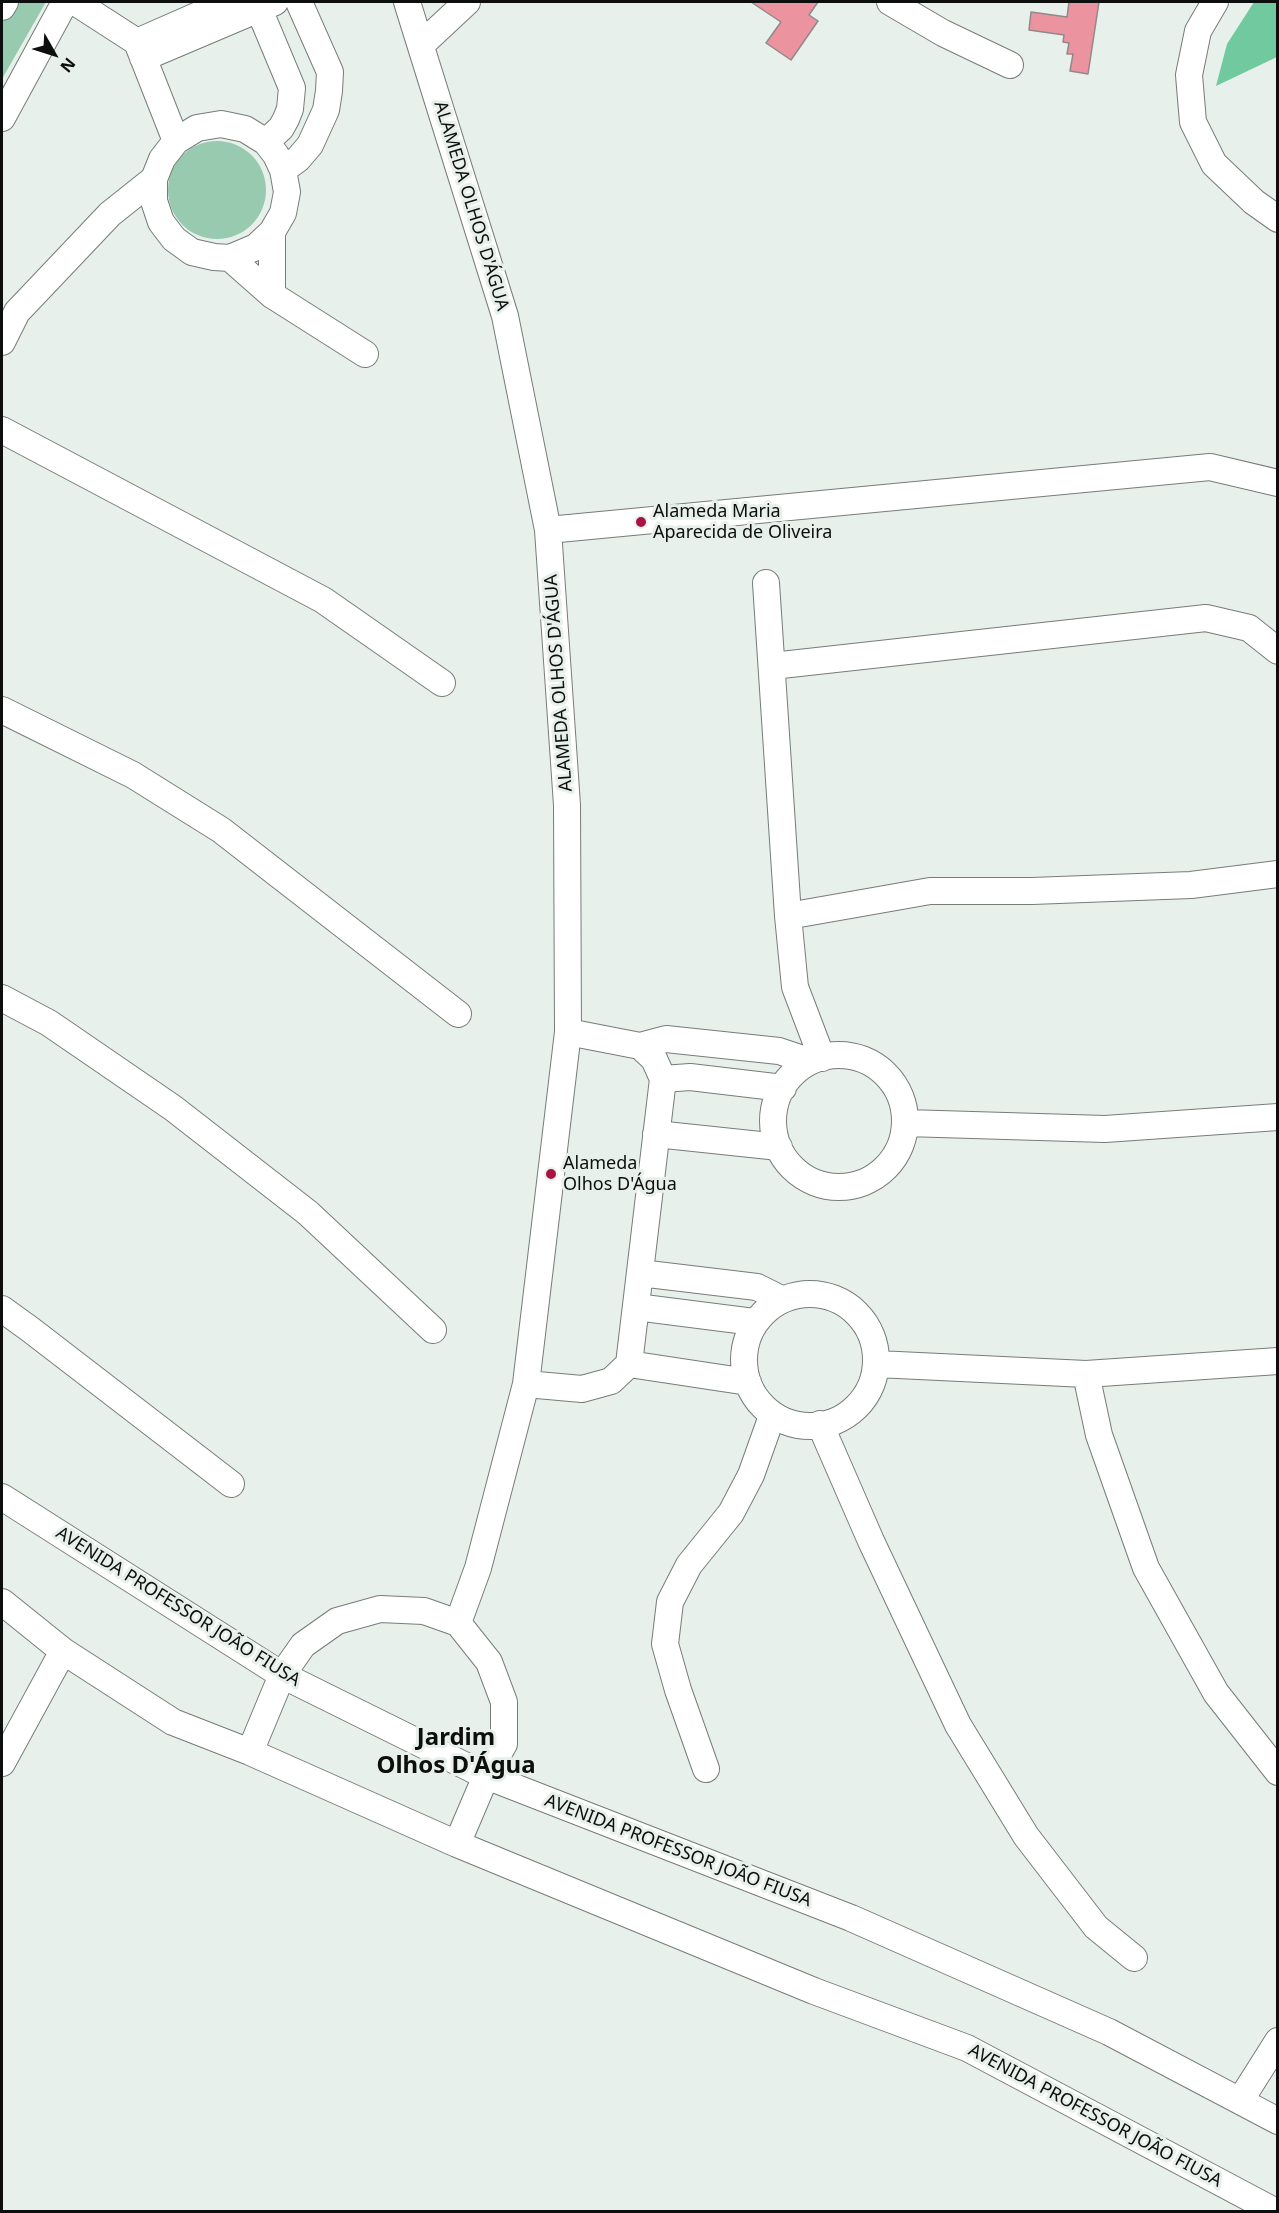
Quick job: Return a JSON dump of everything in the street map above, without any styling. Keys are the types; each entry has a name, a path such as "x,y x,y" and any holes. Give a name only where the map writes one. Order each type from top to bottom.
{"street":[{"path":"2,7 5,2"},
{"path":"2,118 65,2"},
{"path":"75,2 140,50 176,141"},
{"path":"140,50 228,2"},
{"path":"283,170 298,159 310,145 319,128 326,110 330,72 299,2"},
{"path":"422,44 467,2"},
{"path":"890,2 943,33 1010,65"},
{"path":"1215,2 1198,31 1189,75 1193,122 1214,165 1254,202 1278,219"},
{"name":"ALAMEDA OLHOS D'ÁGUA","path":"410,3 506,316 548,530 567,805 568,1032 526,1384 478,1568 458,1623"},
{"path":"140,50 263,4 292,88 290,109 286,119 281,128 266,142"},
{"path":"292,88 330,72"},
{"path":"221,124 245,129 266,142 276,155 283,170 287,192 283,213 272,232 256,247 230,258 192,252 174,239 161,222 154,201 154,179 162,159 176,141 197,129 221,124"},
{"path":"2,342 17,312 110,214 154,179"},
{"path":"110,214 161,222"},
{"path":"272,232 272,295"},
{"path":"230,258 272,295 365,354"},
{"path":"2,430 323,600 442,683"},
{"path":"548,530 1210,467 1278,483"},
{"path":"766,583 788,916 795,987 815,1060"},
{"path":"772,666 1206,618 1249,628 1278,651"},
{"path":"2,710 133,775 221,830 458,1014"},
{"path":"788,916 930,891 1032,891 1191,885 1278,874"},
{"path":"2,998 49,1023 191,1122 308,1213 433,1330"},
{"path":"568,1032 640,1046 666,1039 779,1051 815,1060"},
{"path":"526,1384 582,1389 611,1381 629,1364 663,1079 654,1059 640,1046"},
{"path":"836,1054 863,1058 886,1073 901,1096 906,1124 899,1150 881,1172 857,1185 829,1187 803,1177 783,1158 773,1132 775,1104 787,1079 815,1060 836,1054"},
{"path":"663,1079 690,1077 783,1088"},
{"path":"906,1124 1106,1129 1278,1117"},
{"path":"656,1134 779,1147"},
{"path":"640,1273 757,1287 781,1299"},
{"path":"815,1292 848,1304 871,1330 877,1364 866,1398 839,1420 805,1427 772,1416 749,1390 743,1355 754,1322 781,1299 815,1292"},
{"path":"636,1307 754,1322"},
{"path":"2,1309 231,1484"},
{"path":"877,1364 1086,1374 1278,1361"},
{"path":"629,1364 748,1382"},
{"path":"1086,1374 1099,1435 1146,1568 1216,1693 1278,1772"},
{"path":"706,1769 665,1644 670,1602 689,1565 731,1514 752,1475 772,1416"},
{"path":"820,1424 871,1541 958,1725 1026,1836 1096,1927 1134,1958"},
{"name":"AVENIDA PROFESSOR JOÃO FIUSA","path":"2,1497 282,1675 486,1776 851,1918 1109,2032 1278,2121"},
{"name":"AVENIDA PROFESSOR JOÃO FIUSA","path":"2,1602 63,1651 174,1722 250,1752 457,1844 814,1991 967,2048 1276,2211"},
{"path":"250,1752 282,1675 303,1645 337,1621 380,1609 424,1611 458,1623 489,1662 504,1702 504,1744 486,1776 457,1844"},
{"path":"2,1763 63,1651"},
{"path":"1240,2101 1278,2041"},
{"path":"1242,2192 1278,2192"}],"green space":[{"path":"2,2 46,2 2,79"},
{"path":"1254,2 1277,2 1277,57 1216,86 1227,44"},
{"path":"217,141 236,145 251,156 262,171 266,190 262,209 251,224 236,235 217,239 198,235 183,224 172,209 168,190 172,171 183,156 198,145"}],"building":[{"path":"751,2 818,2 809,15 818,21 791,60 766,43 781,22"},
{"path":"1069,2 1099,2 1088,74 1070,71 1073,54 1067,54 1069,43 1063,42 1064,35 1029,30 1031,12 1067,17"}],"place":[{"name":"Alameda Maria Aparecida de Oliveira","path":"641,522"},
{"name":"Alameda Olhos D'Água","path":"551,1174"}],"district":[{"name":"Jardim Olhos D'Água","path":"456,1752"}]}
